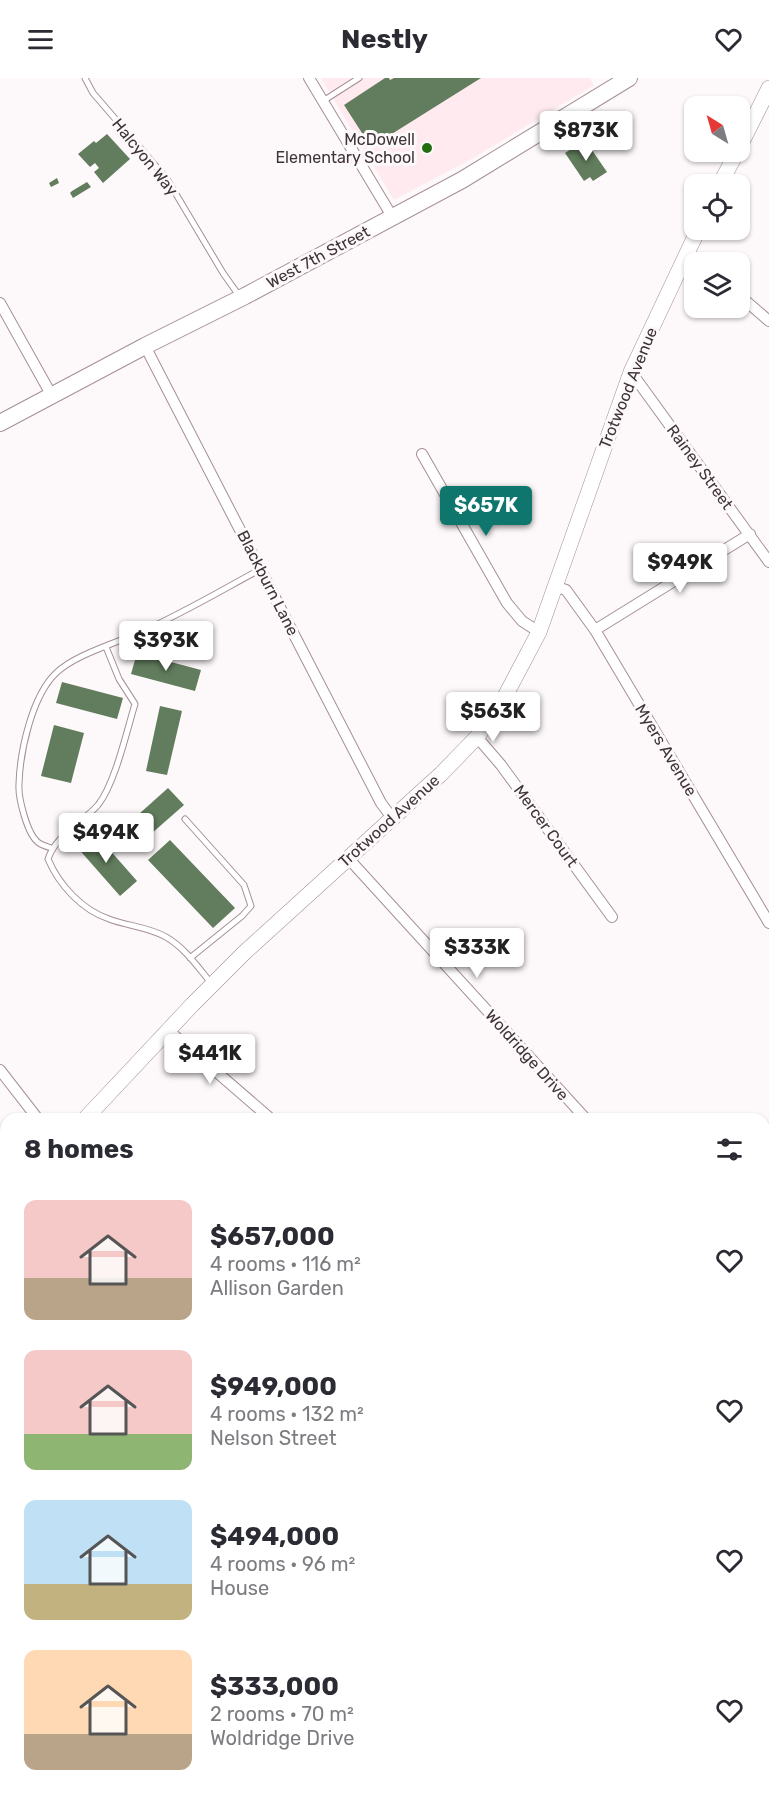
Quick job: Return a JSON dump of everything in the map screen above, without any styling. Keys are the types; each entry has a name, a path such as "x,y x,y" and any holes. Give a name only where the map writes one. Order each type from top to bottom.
{"main road":[{"name":"West 7th Street","path":"0,423 393,218 462,180 629,78"},
{"path":"750,127 768,94"},
{"name":"Trotwood Avenue","path":"687,252 693,240"},
{"name":"Trotwood Avenue","path":"91,1113 212,984 393,819 477,737 505,696 538,632 631,372 684,258"}],"street":[{"path":"309,78 393,218"},
{"path":"0,303 52,396"},
{"path":"750,305 769,321"},
{"name":"Blackburn Lane","path":"145,346 381,803 393,819"},
{"name":"Rainey Street","path":"631,372 769,562"},
{"path":"422,454 507,603 522,621 538,632"},
{"path":"595,630 750,534"},
{"name":"Myers Avenue","path":"554,586 566,591 595,630 769,923"},
{"name":"Mercer Court","path":"477,737 501,765 612,917"},
{"name":"Woldridge Drive","path":"348,858 581,1113"},
{"path":"168,1030 264,1113"},
{"path":"0,1070 33,1113"}],"lane":[{"name":"Halcyon Way","path":"85,78 93,93 167,179 223,273 241,298"},
{"path":"322,101 359,78"},
{"path":"51,848 37,842 25,821 18,791 19,772 31,716 42,693 56,673 80,658 145,630 261,569"},
{"path":"106,647 119,679 135,704 114,774 99,804 51,848 48,859 53,872 87,909 109,919 163,935 181,946 212,984"},
{"path":"185,819 244,885 250,906 242,916 190,958"}],"shaded area":[{"name":"McDowell Elementary School","path":"321,78 590,78 594,85 475,157 394,200"}],"building":[{"path":"385,78 390,80 394,78 481,78 371,147 344,105"},
{"path":"107,134 130,159 103,183 94,172 99,168 95,163 90,167 78,154"},
{"path":"585,140 607,172 593,181 590,177 584,181 565,153"},
{"path":"57,178 59,183 51,187 49,183"},
{"path":"87,182 91,187 73,198 70,193"},
{"path":"137,653 201,670 195,691 131,674"},
{"path":"62,682 123,698 117,719 56,703"},
{"path":"160,706 182,711 167,775 146,771"},
{"path":"54,725 84,733 71,783 41,776"},
{"path":"168,788 184,805 135,848 120,831"},
{"path":"93,831 137,881 120,896 76,846"},
{"path":"170,840 235,908 213,928 148,860"}],"place":[{"name":"McDowell Elementary School","path":"427,148"}]}
